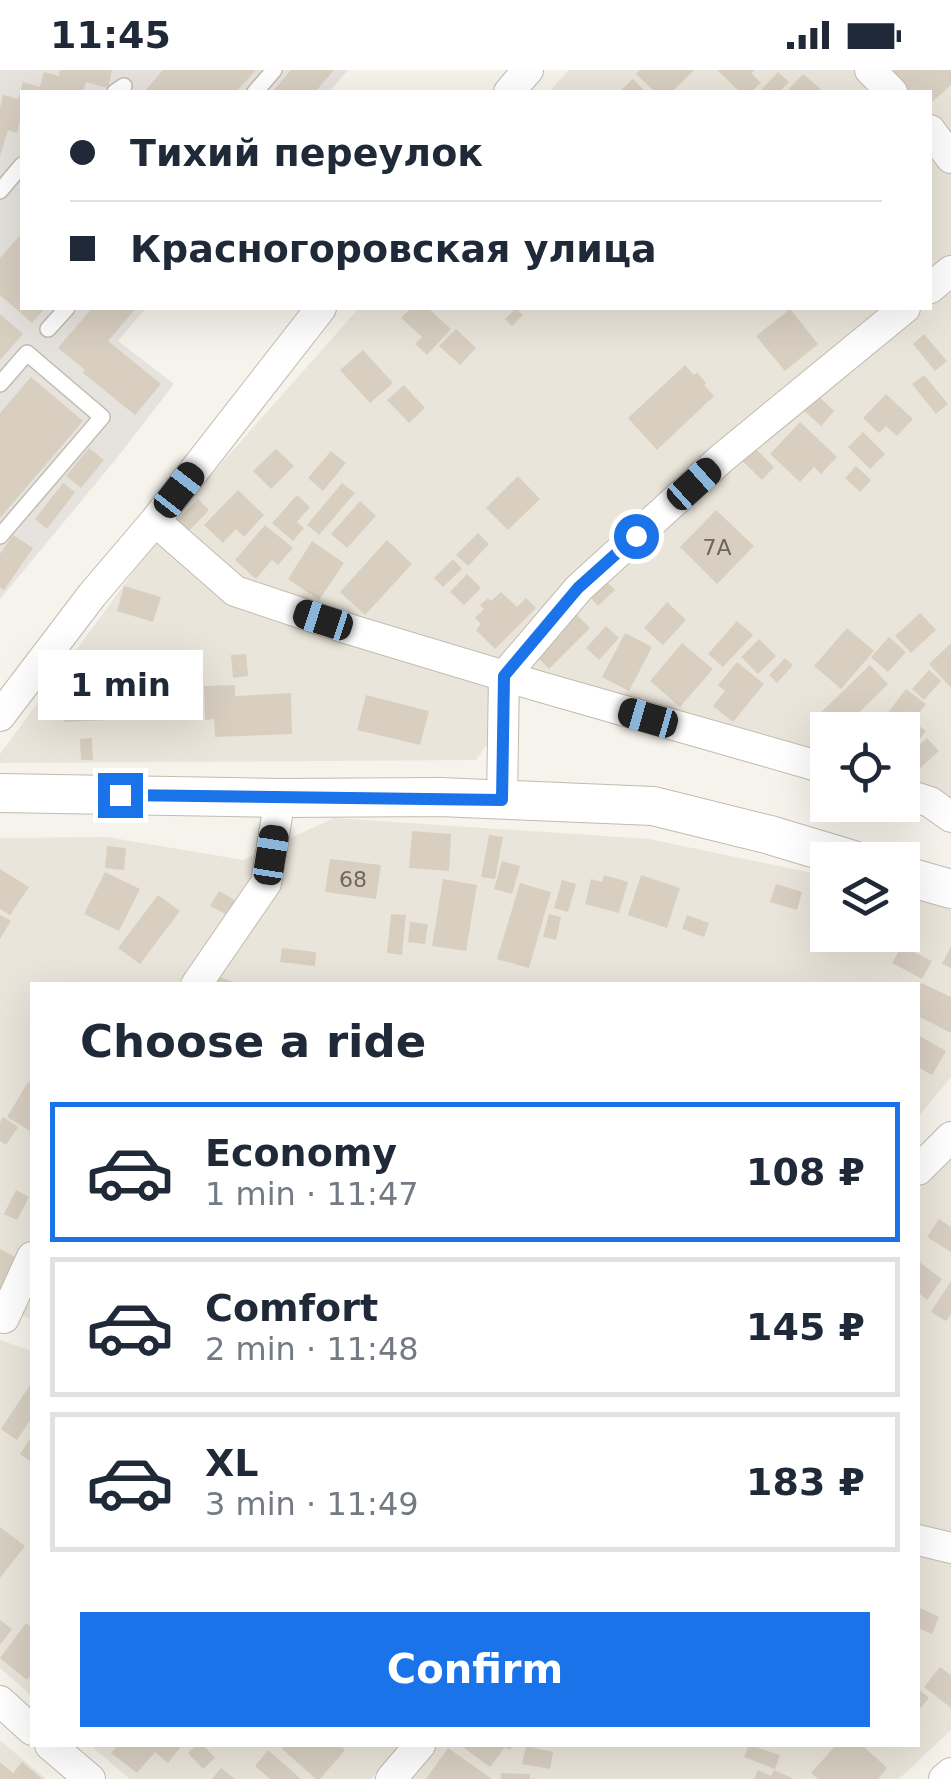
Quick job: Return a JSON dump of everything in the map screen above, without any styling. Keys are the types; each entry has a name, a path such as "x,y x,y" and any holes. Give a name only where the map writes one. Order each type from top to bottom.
{"street":[{"path":"511,90 528,70"},
{"path":"870,70 890,90"},
{"path":"932,133 951,158"},
{"path":"0,716 92,594 155,521 319,310"},
{"path":"502,800 504,676 578,588 722,458 903,310"},
{"path":"155,521 235,591 504,676 810,764"},
{"path":"0,793 440,797 653,806 810,847"},
{"path":"198,982 266,884 280,798"},
{"path":"920,799 951,817"},
{"path":"920,880 951,889"},
{"path":"920,1168 951,1137"},
{"path":"12,1321 30,1263"},
{"path":"920,1540 951,1548"},
{"path":"0,1701 30,1728"},
{"path":"52,1747 90,1779"},
{"path":"391,1779 418,1747"},
{"path":"944,1779 951,1773"}],"lane":[{"path":"256,90 274,70"},
{"path":"0,191 20,167"},
{"path":"48,329 65,310"},
{"path":"0,384 27,353 102,417 0,536"}],"shaded area":[{"path":"0,70 348,70 331,90 20,90 20,310 144,310 118,341 174,384 0,599"},
{"path":"569,70 951,70 951,802 920,791 920,712 810,712 810,757 536,674 476,760 0,763 0,754 173,518 357,310 932,310 932,90 551,90"},
{"path":"334,818 649,839 810,872 810,952 920,952 920,896 951,910 951,1077 920,1115 920,982 30,982 30,1318 0,1309 0,838 107,837 243,860"},
{"path":"951,1156 951,1730 899,1779 401,1779 429,1747 920,1747 920,1189"},
{"path":"0,1340 30,1350 30,1694 0,1668"},
{"path":"0,1740 46,1779 0,1779"},
{"path":"92,1747 399,1747 371,1779 130,1779"}],"building":[{"path":"60,70 112,70 108,88 86,82 84,90 21,90 23,82 40,87 44,72 59,76"},
{"path":"163,70 256,70 238,90 146,90"},
{"path":"291,70 334,70 317,90 274,90"},
{"path":"640,70 694,70 674,90 653,90 636,74"},
{"path":"717,70 755,70 751,73 761,83 753,90 738,90"},
{"path":"884,70 951,70 951,85 932,102 932,90 902,90"},
{"path":"778,72 789,82 781,90 761,90"},
{"path":"803,74 822,90 788,90"},
{"path":"633,79 644,90 621,90"},
{"path":"20,92 17,133 8,130 0,156 3,95 18,99"},
{"path":"20,235 20,310 43,310 32,323 0,295 0,258"},
{"path":"90,310 134,310 108,341 161,384 135,415 58,348"},
{"path":"409,310 430,310 451,329 427,355 415,344 422,337 401,318"},
{"path":"514,310 523,315 512,326 505,319"},
{"path":"791,310 818,344 785,371 756,336"},
{"path":"0,314 23,334 0,360"},
{"path":"456,329 476,348 460,365 439,346"},
{"path":"924,334 947,361 935,371 913,344"},
{"path":"363,350 393,383 370,403 340,370"},
{"path":"685,365 694,375 697,372 714,396 657,450 628,418"},
{"path":"924,375 948,404 936,414 912,384"},
{"path":"31,377 83,421 0,518 0,413"},
{"path":"404,385 425,408 409,423 387,400"},
{"path":"815,393 834,411 821,426 801,408"},
{"path":"886,394 913,419 897,436 886,426 879,433 863,418"},
{"path":"800,422 837,457 821,474 814,467 800,482 770,454"},
{"path":"863,432 885,454 870,469 848,447"},
{"path":"751,444 774,467 762,480 738,457"},
{"path":"89,448 104,460 81,488 66,476"},
{"path":"276,449 294,466 271,489 253,471"},
{"path":"331,451 346,463 323,491 308,478"},
{"path":"856,466 871,480 860,492 845,478"},
{"path":"518,476 540,499 508,530 486,508"},
{"path":"63,483 75,492 47,529 35,519"},
{"path":"342,483 355,493 319,535 307,525"},
{"path":"238,490 264,515 244,537 236,529 223,543 204,525"},
{"path":"297,495 310,507 297,522 304,528 293,541 272,523"},
{"path":"198,499 209,510 188,532 176,521"},
{"path":"360,501 376,516 347,548 331,534"},
{"path":"716,510 754,546 717,584 680,547"},
{"path":"265,525 293,548 278,565 272,560 256,579 235,560"},
{"path":"478,533 489,544 468,566 456,555"},
{"path":"13,535 33,548 4,590 0,587 0,554"},
{"path":"387,540 412,564 365,615 340,592"},
{"path":"312,541 344,563 319,600 288,579"},
{"path":"453,559 462,569 443,587 434,578"},
{"path":"467,574 481,588 464,605 450,592"},
{"path":"606,581 615,590 598,606 589,596"},
{"path":"124,586 161,597 153,622 117,611"},
{"path":"501,592 517,607 526,598 536,608 495,649 476,630 481,624 475,618 484,609 480,605"},
{"path":"667,602 686,620 663,645 644,628"},
{"path":"569,607 590,628 549,669 528,648"},
{"path":"920,613 936,630 911,653 895,636"},
{"path":"737,621 753,635 723,667 708,654"},
{"path":"606,626 619,638 599,660 586,648"},
{"path":"847,628 874,651 841,689 814,666"},
{"path":"625,633 652,647 629,691 602,677"},
{"path":"889,637 906,652 888,672 871,657"},
{"path":"759,639 776,656 758,674 741,657"},
{"path":"682,643 713,669 680,707 650,681"},
{"path":"951,643 951,688 929,664"},
{"path":"246,654 248,676 233,678 231,655"},
{"path":"130,658 130,678 170,676 172,717 64,722 63,681 100,679 99,659"},
{"path":"785,658 793,665 777,683 769,675"},
{"path":"737,662 764,684 733,722 713,706 725,691 718,685"},
{"path":"870,665 888,684 859,712 821,712"},
{"path":"929,670 941,681 924,700 912,689"},
{"path":"235,685 235,696 291,693 292,734 215,737 214,719 205,720 204,686"},
{"path":"906,689 926,704 920,712 888,712"},
{"path":"366,695 429,711 420,745 357,730"},
{"path":"92,738 93,760 81,760 80,739"},
{"path":"927,738 939,751 920,768 920,744"},
{"path":"412,831 451,834 449,871 409,868"},
{"path":"489,835 503,837 495,879 481,877"},
{"path":"107,846 126,848 124,870 105,868"},
{"path":"330,859 381,865 376,899 325,892"},
{"path":"502,861 520,866 512,894 494,889"},
{"path":"0,869 29,887 10,915 0,909"},
{"path":"105,872 140,889 119,931 84,914"},
{"path":"604,875 628,882 619,913 585,904 591,879 602,882"},
{"path":"641,875 680,888 667,928 628,915"},
{"path":"443,879 477,885 466,951 432,946"},
{"path":"562,880 576,884 568,912 554,908"},
{"path":"520,883 551,892 529,968 497,959"},
{"path":"776,884 802,892 797,910 770,902"},
{"path":"219,891 235,900 227,915 210,906"},
{"path":"158,895 180,911 140,964 118,948"},
{"path":"391,914 406,915 402,955 387,953"},
{"path":"549,914 561,917 556,940 543,937"},
{"path":"0,915 11,921 0,939"},
{"path":"687,915 709,923 704,937 682,929"},
{"path":"410,922 428,924 425,944 408,942"},
{"path":"951,946 951,968 942,964"},
{"path":"282,948 316,952 315,966 280,962"},
{"path":"898,952 914,952 932,961 922,979 892,963"},
{"path":"920,985 951,997 951,1033 920,1017"},
{"path":"920,1036 946,1051 932,1075 920,1068"},
{"path":"28,1082 30,1083 30,1131 7,1117"},
{"path":"3,1117 18,1127 6,1145 0,1141"},
{"path":"16,1190 29,1197 17,1220 4,1214"},
{"path":"939,1219 951,1227 951,1252 927,1237"},
{"path":"0,1249 22,1260 0,1306"},
{"path":"920,1262 942,1279 927,1300 920,1294"},
{"path":"951,1281 951,1314 946,1321 931,1312"},
{"path":"30,1385 30,1423 17,1440 1,1429"},
{"path":"30,1439 30,1461 20,1454"},
{"path":"0,1527 25,1546 0,1578"},
{"path":"920,1608 939,1617 932,1634 920,1629"},
{"path":"0,1620 12,1629 0,1645"},
{"path":"26,1623 30,1626 27,1680 0,1658"},
{"path":"940,1667 951,1675 951,1708 924,1687"},
{"path":"920,1691 929,1698 920,1709"},
{"path":"116,1747 180,1747 168,1763 155,1752 137,1773 111,1753"},
{"path":"194,1747 205,1747 215,1758 203,1769 188,1753"},
{"path":"342,1747 345,1750 316,1779 282,1749"},
{"path":"463,1747 505,1747 490,1767"},
{"path":"526,1747 553,1752 550,1769 522,1764"},
{"path":"748,1747 780,1755 775,1769 744,1757"},
{"path":"834,1747 864,1747 887,1768 878,1779 818,1779 811,1773"},
{"path":"448,1748 492,1779 426,1779"},
{"path":"268,1750 301,1779 270,1779 255,1766"},
{"path":"0,1762 13,1773 22,1762 42,1779 0,1779"},
{"path":"221,1768 235,1779 212,1779"},
{"path":"758,1770 771,1776 774,1770 794,1779 754,1779"},
{"path":"501,1773 530,1774 530,1779 501,1779"}],"route":[{"path":"120,795 502,800 504,676 578,588 636,536"}]}
